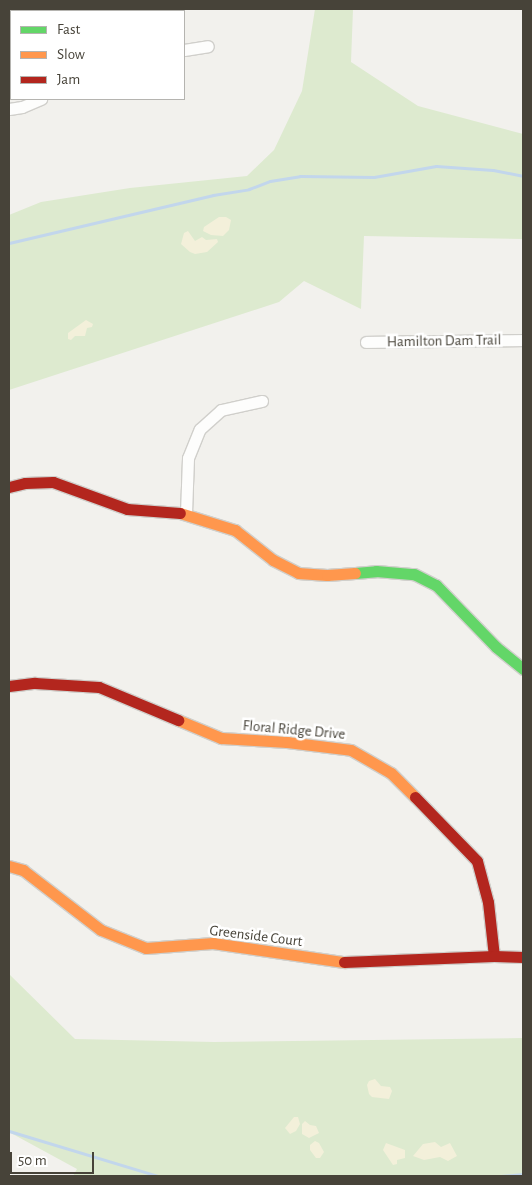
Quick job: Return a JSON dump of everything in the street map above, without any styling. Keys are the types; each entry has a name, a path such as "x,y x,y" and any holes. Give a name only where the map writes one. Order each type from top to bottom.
{"street":[{"path":"185,50 208,46"},
{"path":"9,109 22,107 39,100"},
{"name":"Hamilton Dam Trail","path":"366,342 523,340"},
{"path":"186,513 188,458 200,430 221,410 262,401"},
{"path":"9,487 25,483 53,482 127,509 186,513 235,530 273,560 298,573 328,575 376,571 414,574 436,585 496,646 523,669"},
{"name":"Floral Ridge Drive","path":"9,686 35,683 98,687 221,738 287,742 351,750 391,773 477,861 488,902 494,956"},
{"name":"Greenside Court","path":"9,866 23,870 101,930 146,948 212,943 353,963 494,956 523,957"}],"green space":[{"path":"315,9 353,9 351,62 418,106 523,134 523,239 364,236 361,309 304,281 279,302 9,390 9,215 41,202 130,188 247,176 274,150 302,91"},
{"path":"9,974 75,1039 214,1042 523,1038 523,1176 73,1176 77,1169 9,1132"}],"sand":[{"path":"219,217 226,217 231,220 229,230 223,236 211,235 203,231 204,227"},
{"path":"188,231 195,241 202,237 206,240 217,239 218,242 207,252 195,254 181,244 184,233"},
{"path":"86,320 93,324 92,327 87,328 85,336 75,336 71,340 68,339 68,333"},
{"path":"375,1079 381,1086 390,1087 392,1091 389,1099 372,1097 369,1094 367,1085 369,1081"},
{"path":"294,1117 298,1117 300,1124 296,1131 290,1134 285,1128"},
{"path":"305,1121 310,1125 316,1126 319,1133 309,1138 302,1134 302,1124"},
{"path":"315,1141 319,1143 324,1152 320,1158 316,1158 310,1150 310,1145"},
{"path":"435,1142 441,1147 450,1143 457,1156 448,1161 440,1157 424,1160 413,1156 423,1144"},
{"path":"386,1143 405,1150 405,1158 397,1160 397,1164 393,1165 383,1150"}],"waterway":[{"path":"9,243 213,195 249,189 270,181 300,176 374,177 436,166 493,170 523,176"},
{"path":"9,1131 158,1176"},
{"path":"501,1176 523,1174"}],"traffic: fast":[{"path":"355,573 376,571 414,574 436,585 496,647 523,669"}],"traffic: slow":[{"path":"180,513 235,530 273,560 298,573 327,575 355,573"},
{"path":"178,720 221,738 287,742 351,750 391,773 415,797"},
{"path":"9,866 23,870 101,930 146,948 213,943 344,962"}],"traffic: jam":[{"path":"9,487 25,483 53,482 127,509 180,513"},
{"path":"9,686 35,683 99,687 178,720"},
{"path":"415,797 477,861 488,902 494,956"},
{"path":"344,962 494,956 523,957"}]}
